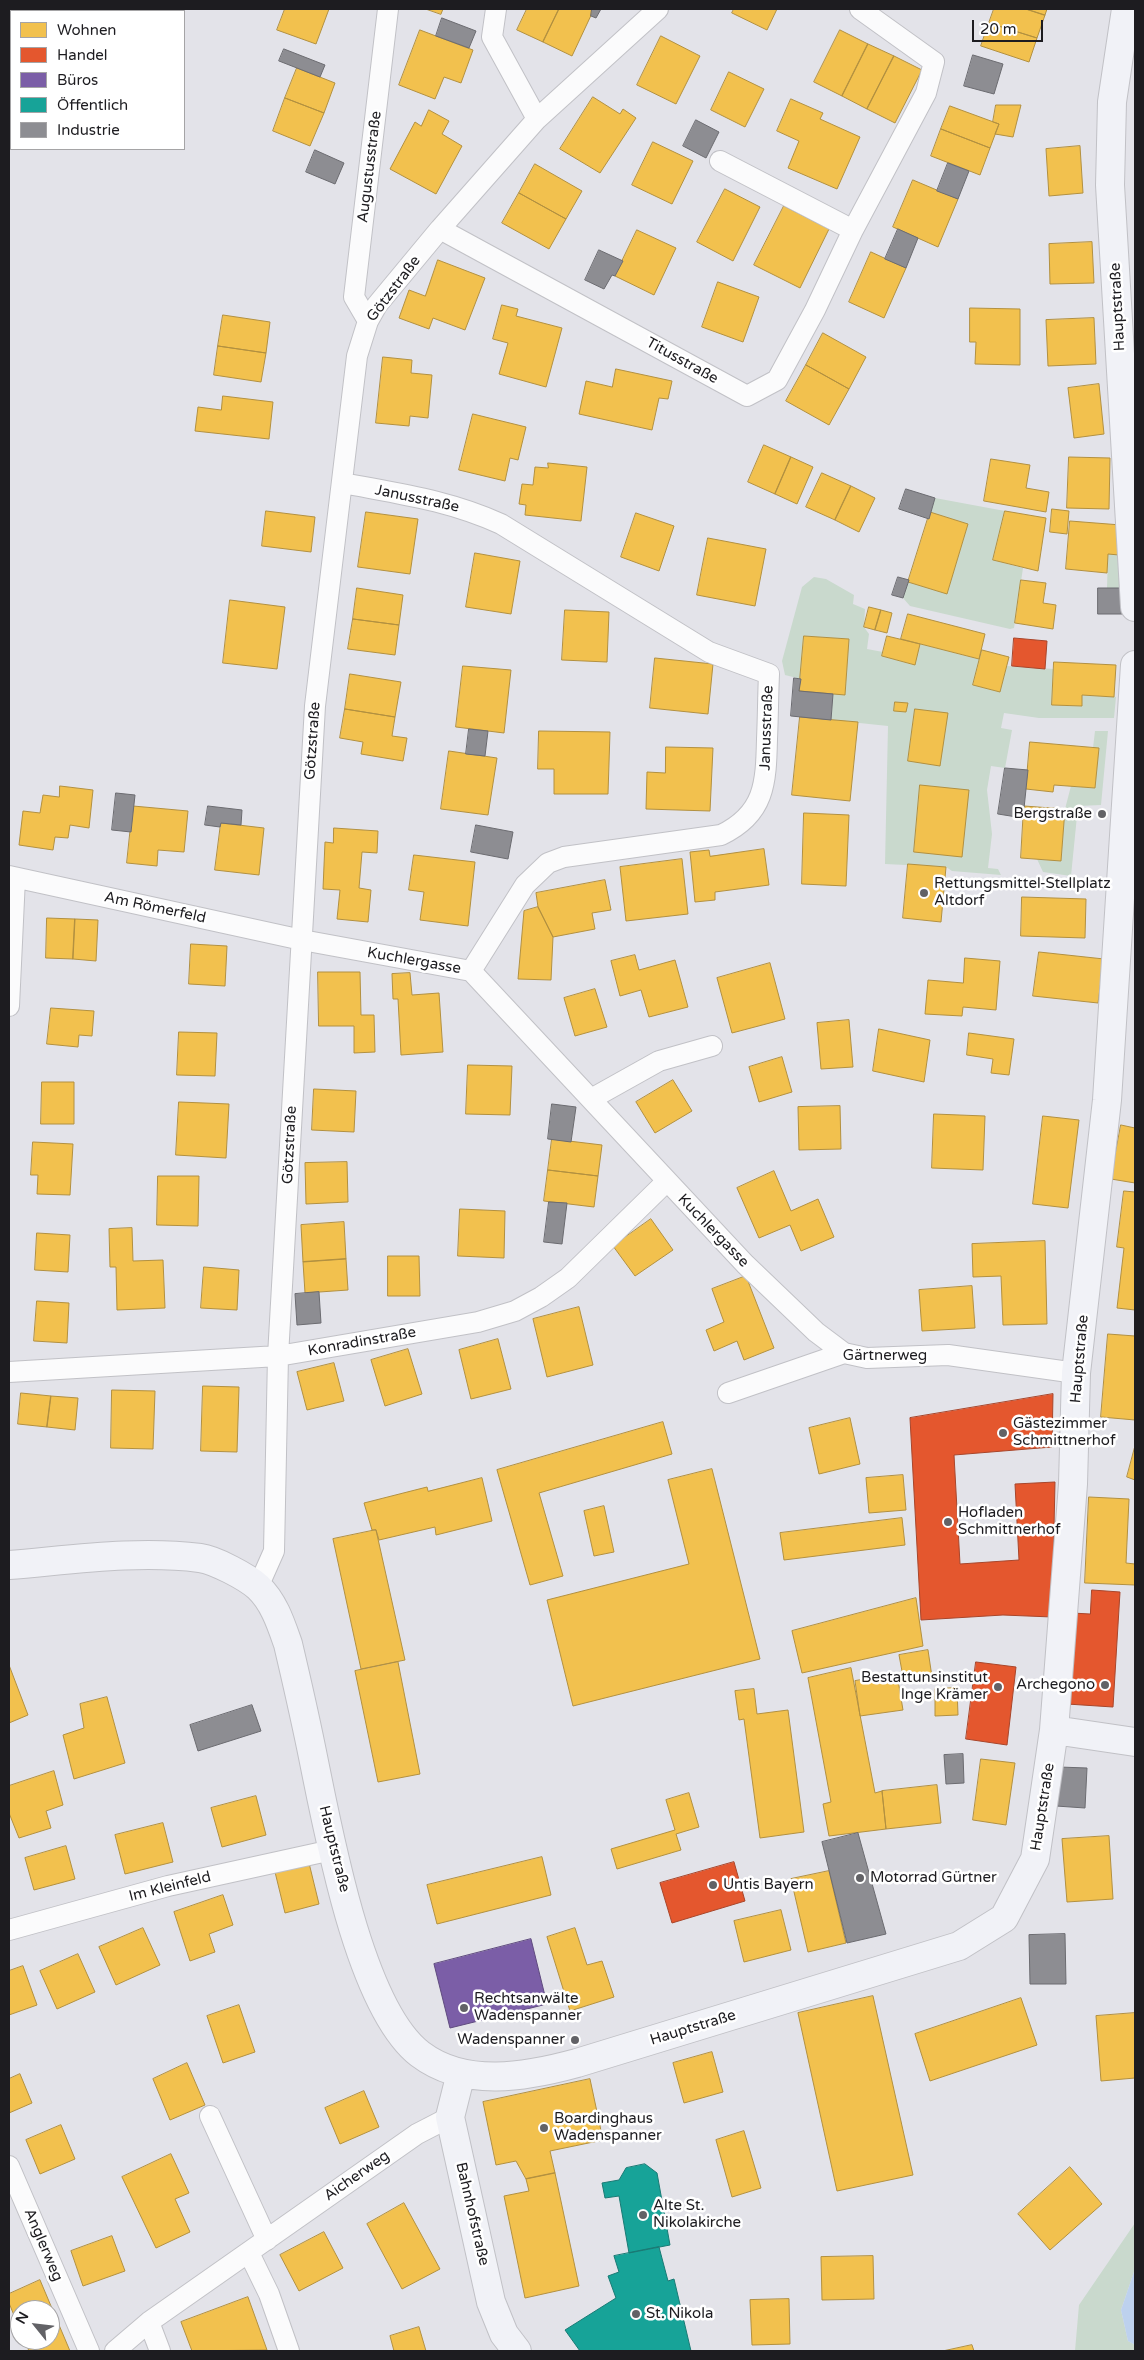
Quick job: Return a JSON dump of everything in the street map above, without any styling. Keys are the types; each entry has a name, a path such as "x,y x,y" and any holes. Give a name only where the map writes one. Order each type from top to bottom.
{"street":[{"name":"Augustusstraße","path":"368,321 354,297 388,9"},
{"path":"496,9 492,37 537,119"},
{"name":"Götzstraße","path":"258,1587 274,1551 278,1356 315,706 357,356 368,321 377,305 440,229 537,119 658,9"},
{"name":"Titusstraße","path":"440,229 747,396 776,380 815,310 853,230 926,94 934,62 860,9"},
{"name":"Hauptstraße","path":"1126,9 1112,102 1110,186 1135,607"},
{"path":"720,161 853,230"},
{"name":"Janusstraße","path":"343,483 439,501 476,513 501,524 709,652 769,674 766,778 761,796 751,814 736,828 721,835 564,857 548,863 525,885 471,971"},
{"name":"Hauptstraße","path":"258,1587 276,1611 288,1644 332,1850 357,1936 380,2000 404,2039 435,2063 474,2077 540,2073 959,1946 1004,1918 1035,1859 1054,1730 1073,1484 1076,1373 1107,1100 1135,682"},
{"path":"9,1006 12,877"},
{"name":"Am Römerfeld","path":"12,877 302,940"},
{"name":"Kuchlergasse","path":"302,940 471,971 666,1182 745,1264 816,1332 844,1353"},
{"path":"591,1099 659,1061 712,1046"},
{"name":"Konradinstraße","path":"9,1372 278,1356 478,1322 515,1311 541,1297 568,1278 666,1182"},
{"name":"Gärtnerweg","path":"728,1393 844,1353 867,1358 948,1355 1076,1373"},
{"path":"9,1565 117,1557 160,1556 202,1558 230,1570 258,1587"},
{"path":"1054,1730 1135,1742"},
{"name":"Im Kleinfeld","path":"9,1930 168,1886 332,1850"},
{"name":"Bahnhofstraße","path":"461,2073 450,2117 492,2302 504,2334 516,2351"},
{"path":"210,2116 267,2240"},
{"name":"Aicherweg","path":"115,2351 149,2322 418,2134 450,2117"},
{"name":"Anglerweg","path":"9,2166 89,2351"},
{"path":"249,2253 269,2294 289,2351"},
{"path":"149,2322 160,2351"}],"green space":[{"path":"935,498 1005,511 993,560 1023,568 1014,628 1010,629 910,606 903,598 908,582 947,594 968,524 930,512"},
{"path":"1108,554 1119,554 1123,588 1107,588"},
{"path":"814,577 826,579 854,595 853,604 865,609 864,627 869,634 867,649 883,652 882,656 914,665 920,644 978,659 981,656 973,685 1000,692 1007,666 1054,669 1052,705 1082,706 1082,695 1116,697 1114,718 1039,718 1004,713 1001,728 1012,730 1005,768 991,766 987,790 992,834 988,868 998,869 1001,875 952,871 946,867 885,864 888,726 831,720 833,694 845,694 849,639 804,636 801,679 785,675 782,661 802,587"},
{"path":"1095,731 1108,731 1101,805 1078,806 1071,876 1043,872 1037,859 1061,860 1065,809 1071,786 1095,788 1099,749 1093,748"},
{"path":"1135,2223 1135,2269 1121,2310 1128,2341 1135,2345 1135,2351 1075,2351 1079,2305"}],"water":[{"path":"1135,2269 1135,2345 1128,2341 1121,2310"}],"building: Wohnen":[{"path":"285,9 329,9 316,44 277,30"},
{"path":"426,9 443,9 441,14"},
{"path":"527,9 559,9 543,42 517,30"},
{"path":"559,9 594,9 572,56 543,42"},
{"path":"734,9 777,9 767,30 732,13"},
{"path":"994,9 1026,9 1045,15 1037,38 989,23"},
{"path":"1026,9 1047,9 1045,15"},
{"path":"989,23 1037,38 1029,62 981,46"},
{"path":"420,30 473,50 461,83 444,77 435,99 399,85"},
{"path":"840,30 868,44 842,96 814,82"},
{"path":"661,36 700,56 676,104 637,85"},
{"path":"868,44 894,56 867,109 842,96"},
{"path":"894,56 922,70 895,123 867,109"},
{"path":"297,68 335,83 324,113 285,98"},
{"path":"729,72 764,89 745,127 711,110"},
{"path":"593,97 620,114 623,109 636,118 600,173 560,149"},
{"path":"285,98 324,113 310,146 273,131"},
{"path":"791,99 823,113 820,119 860,137 837,189 788,168 799,141 777,131"},
{"path":"996,105 1021,105 1013,137 995,134 999,124 993,122"},
{"path":"950,106 999,124 990,148 941,129"},
{"path":"429,110 449,121 442,134 462,146 436,194 390,169 415,122 421,126"},
{"path":"941,129 990,148 980,175 931,156"},
{"path":"653,142 693,161 672,204 632,185"},
{"path":"1080,146 1083,193 1049,196 1046,149"},
{"path":"535,164 582,191 566,219 519,193"},
{"path":"913,180 958,199 938,247 893,227"},
{"path":"725,189 760,207 733,261 697,242"},
{"path":"519,193 566,219 549,249 502,223"},
{"path":"784,206 829,229 800,288 754,265"},
{"path":"637,230 676,248 654,295 615,276"},
{"path":"1092,242 1094,283 1050,284 1049,244"},
{"path":"871,252 906,268 884,318 849,302"},
{"path":"438,260 485,278 465,330 433,318 429,329 399,318 409,290 425,296"},
{"path":"718,282 759,297 743,342 702,327"},
{"path":"502,305 518,309 516,316 562,328 546,387 499,374 508,343 493,339"},
{"path":"970,308 1020,309 1020,365 975,364 976,342 970,342"},
{"path":"223,315 270,322 266,353 218,346"},
{"path":"1094,318 1096,364 1048,366 1046,320"},
{"path":"823,333 866,357 849,389 806,365"},
{"path":"218,346 266,353 261,382 214,375"},
{"path":"383,357 412,360 411,373 432,375 428,418 410,416 409,426 376,423"},
{"path":"806,365 849,389 829,425 786,401"},
{"path":"616,369 672,381 668,399 659,398 652,430 579,414 586,381 612,387"},
{"path":"1099,384 1104,434 1074,438 1068,388"},
{"path":"223,396 273,402 269,439 195,431 198,407 221,410"},
{"path":"473,414 526,427 518,460 510,458 505,481 459,470"},
{"path":"764,445 791,457 775,494 748,482"},
{"path":"791,457 813,467 797,504 775,494"},
{"path":"1069,457 1110,458 1109,509 1067,508"},
{"path":"991,459 1030,465 1026,488 1049,492 1046,512 984,501"},
{"path":"548,463 587,467 581,521 525,515 526,505 519,504 522,484 533,485 535,467 548,468"},
{"path":"822,473 851,486 835,520 806,507"},
{"path":"851,486 875,498 859,532 835,520"},
{"path":"1052,509 1069,511 1067,534 1050,532"},
{"path":"266,511 315,517 311,552 262,546"},
{"path":"1005,511 1046,518 1038,571 993,560"},
{"path":"366,512 418,519 410,574 358,567"},
{"path":"930,512 968,524 947,594 908,582"},
{"path":"636,513 674,526 659,571 621,557"},
{"path":"1070,521 1121,525 1119,555 1108,554 1107,573 1066,569"},
{"path":"708,538 766,549 755,606 697,595"},
{"path":"475,553 520,561 511,614 466,607"},
{"path":"1021,580 1046,583 1043,603 1056,605 1053,629 1015,623"},
{"path":"357,588 403,595 399,625 353,619"},
{"path":"230,600 285,607 277,669 223,663"},
{"path":"869,607 881,610 875,630 864,627"},
{"path":"565,610 609,612 607,662 562,660"},
{"path":"881,610 892,613 887,633 875,630"},
{"path":"908,614 985,634 979,659 901,639"},
{"path":"353,619 399,625 395,655 348,649"},
{"path":"804,636 849,639 845,695 799,691"},
{"path":"887,636 920,644 915,665 882,656"},
{"path":"982,650 1009,657 1000,692 973,685"},
{"path":"655,658 713,664 708,714 650,708"},
{"path":"1054,662 1116,665 1114,697 1082,695 1082,706 1052,705"},
{"path":"463,666 511,670 504,733 456,727"},
{"path":"350,674 401,682 395,717 345,709"},
{"path":"895,702 908,703 906,712 894,711"},
{"path":"345,709 395,717 392,736 407,738 403,761 361,754 363,742 340,738"},
{"path":"915,709 948,713 940,766 908,761"},
{"path":"800,717 858,722 850,801 792,795"},
{"path":"539,731 610,732 608,794 554,794 554,769 538,769"},
{"path":"1030,742 1099,748 1095,788 1054,785 1053,792 1026,789"},
{"path":"666,747 713,748 710,811 646,809 647,772 665,773"},
{"path":"449,751 497,758 488,815 441,809"},
{"path":"920,785 969,790 962,857 914,852"},
{"path":"60,786 93,790 89,828 70,825 68,838 55,837 53,850 19,845 23,811 40,813 43,795 59,797"},
{"path":"133,806 188,811 184,852 158,850 157,866 127,863"},
{"path":"1024,806 1065,809 1061,861 1021,858"},
{"path":"804,813 849,815 846,886 802,884"},
{"path":"221,823 264,828 259,875 215,870"},
{"path":"334,828 378,831 377,853 362,852 359,888 371,890 368,922 337,919 340,890 323,889 325,842 333,843"},
{"path":"764,849 769,885 715,892 715,900 695,902 690,852 709,850 710,856"},
{"path":"414,855 475,862 468,926 420,920 424,892 409,890"},
{"path":"682,859 688,914 626,921 620,867"},
{"name":"Rettungsmittel-Stellplatz Altdorf","path":"908,864 946,867 941,922 903,918"},
{"path":"605,880 611,910 592,913 595,929 553,937 538,907 536,893"},
{"path":"1022,897 1086,899 1085,938 1021,936"},
{"path":"538,907 553,937 551,980 518,979 524,911"},
{"path":"47,918 75,919 73,959 46,958"},
{"path":"75,919 98,920 96,961 73,959"},
{"path":"191,944 227,946 225,986 189,984"},
{"path":"1039,952 1104,959 1098,1003 1033,996"},
{"path":"635,955 639,970 675,960 688,1007 649,1017 641,990 620,996 611,961"},
{"path":"965,958 1000,961 996,1010 963,1007 962,1016 925,1014 928,980 963,983"},
{"path":"770,963 785,1019 732,1033 717,978"},
{"path":"318,972 360,972 361,1015 374,1015 375,1052 354,1053 354,1026 319,1026"},
{"path":"410,973 412,995 439,993 443,1052 401,1055 398,999 393,999 392,974"},
{"path":"595,989 607,1027 575,1036 564,998"},
{"path":"51,1008 94,1011 92,1036 79,1035 78,1047 47,1044"},
{"path":"849,1020 853,1067 821,1069 817,1023"},
{"path":"879,1029 930,1040 924,1082 873,1071"},
{"path":"179,1032 217,1033 215,1076 177,1075"},
{"path":"969,1033 1014,1039 1009,1075 991,1073 993,1059 967,1055"},
{"path":"782,1057 792,1092 759,1102 749,1067"},
{"path":"468,1065 512,1066 510,1115 466,1114"},
{"path":"673,1080 692,1111 655,1133 636,1102"},
{"path":"42,1082 74,1082 74,1124 41,1124"},
{"path":"314,1089 356,1091 354,1132 312,1130"},
{"path":"179,1102 229,1104 226,1158 176,1155"},
{"path":"840,1106 841,1149 799,1150 798,1107"},
{"path":"934,1114 985,1116 983,1170 932,1168"},
{"path":"1043,1116 1079,1120 1068,1208 1033,1204"},
{"path":"1121,1125 1135,1128 1135,1183 1111,1179"},
{"path":"552,1139 602,1145 598,1176 548,1170"},
{"path":"33,1142 73,1144 70,1195 37,1194 38,1175 31,1175"},
{"path":"347,1162 348,1202 306,1204 305,1163"},
{"path":"548,1170 598,1176 594,1207 544,1201"},
{"path":"774,1171 791,1211 818,1199 834,1237 801,1251 790,1225 759,1238 737,1188"},
{"path":"158,1176 199,1176 198,1226 157,1225"},
{"path":"1124,1191 1135,1192 1135,1310 1117,1308 1124,1248 1117,1247"},
{"path":"460,1209 505,1211 504,1258 458,1256"},
{"path":"651,1219 673,1250 635,1276 613,1246"},
{"path":"344,1222 346,1259 303,1262 301,1225"},
{"path":"132,1228 133,1261 163,1260 165,1308 117,1310 116,1267 110,1267 109,1229"},
{"path":"37,1233 70,1235 68,1272 35,1270"},
{"path":"1045,1241 1047,1324 1003,1325 1001,1276 973,1277 972,1244"},
{"path":"388,1256 419,1256 420,1296 388,1296"},
{"path":"346,1259 348,1290 305,1293 303,1262"},
{"path":"204,1267 239,1270 237,1310 201,1308"},
{"path":"746,1276 774,1348 744,1360 737,1341 714,1351 706,1330 724,1322 712,1289"},
{"path":"972,1286 975,1328 922,1331 919,1290"},
{"path":"37,1301 69,1303 67,1343 34,1341"},
{"path":"579,1307 593,1365 547,1377 533,1319"},
{"path":"1108,1334 1135,1336 1135,1420 1101,1417"},
{"path":"498,1339 511,1389 471,1399 459,1350"},
{"path":"408,1349 422,1394 385,1406 371,1360"},
{"path":"334,1363 344,1401 307,1410 297,1372"},
{"path":"203,1386 239,1387 237,1452 201,1451"},
{"path":"112,1390 155,1391 153,1449 111,1448"},
{"path":"21,1393 51,1396 47,1427 18,1424"},
{"path":"51,1396 78,1398 75,1430 47,1427"},
{"path":"850,1418 860,1464 819,1474 809,1428"},
{"path":"663,1422 672,1454 539,1493 563,1576 530,1585 497,1470"},
{"path":"1135,1446 1135,1480 1127,1477"},
{"path":"712,1469 760,1659 573,1706 547,1600 689,1564 668,1480"},
{"path":"903,1475 906,1510 869,1513 866,1478"},
{"path":"482,1478 492,1521 436,1535 435,1527 379,1540 376,1530 372,1530 364,1503 427,1487 428,1491"},
{"path":"1089,1497 1129,1499 1126,1563 1135,1564 1135,1585 1085,1583"},
{"path":"604,1506 614,1552 594,1556 584,1511"},
{"path":"902,1518 905,1545 784,1560 780,1533"},
{"path":"376,1530 405,1660 361,1669 333,1539"},
{"path":"916,1598 923,1646 802,1673 792,1631"},
{"path":"928,1650 932,1677 904,1682 899,1655"},
{"path":"398,1662 420,1774 378,1782 355,1671"},
{"path":"9,1665 28,1715 9,1723"},
{"path":"851,1668 875,1793 882,1791 886,1829 829,1836 823,1804 831,1802 808,1678"},
{"path":"897,1674 903,1710 860,1716 855,1681"},
{"path":"957,1688 958,1715 935,1716 935,1689"},
{"path":"754,1689 757,1714 788,1710 804,1832 760,1838 744,1719 739,1720 735,1691"},
{"path":"107,1697 125,1763 74,1779 63,1735 84,1728 80,1704"},
{"path":"981,1759 1015,1763 1006,1825 973,1820"},
{"path":"54,1771 63,1805 46,1811 51,1828 19,1838 9,1813 9,1786"},
{"path":"937,1785 941,1823 886,1829 882,1791"},
{"path":"689,1793 699,1827 676,1834 681,1850 617,1869 611,1849 675,1830 666,1800"},
{"path":"256,1796 266,1835 222,1847 211,1808"},
{"path":"163,1823 173,1862 125,1874 115,1835"},
{"path":"1109,1836 1113,1899 1067,1902 1062,1839"},
{"path":"66,1846 75,1879 34,1890 25,1858"},
{"path":"542,1857 551,1895 437,1924 427,1885"},
{"path":"309,1863 319,1904 285,1913 275,1872"},
{"path":"829,1871 846,1943 808,1952 791,1879"},
{"path":"223,1895 233,1925 209,1934 215,1952 190,1961 174,1912"},
{"path":"781,1910 791,1950 744,1962 734,1921"},
{"path":"143,1928 160,1965 116,1985 99,1947"},
{"path":"575,1928 587,1965 602,1961 614,1997 570,2011 547,1937"},
{"path":"78,1954 95,1992 57,2009 40,1971"},
{"path":"23,1966 37,2005 9,2015 9,1971"},
{"path":"873,1996 913,2175 837,2191 798,2013"},
{"path":"1021,1998 1037,2045 930,2081 915,2034"},
{"path":"239,2005 255,2052 223,2063 207,2016"},
{"path":"1135,2013 1135,2078 1101,2081 1096,2016"},
{"path":"712,2052 723,2092 684,2103 673,2063"},
{"path":"187,2063 205,2105 170,2120 153,2079"},
{"path":"20,2074 32,2103 9,2113 9,2079"},
{"name":"Boardinghaus Wadenspanner","path":"590,2079 603,2140 550,2151 555,2173 526,2179 516,2161 496,2165 483,2102"},
{"path":"364,2091 379,2127 340,2144 325,2108"},
{"path":"61,2125 75,2159 40,2174 26,2140"},
{"path":"744,2131 761,2188 732,2197 716,2140"},
{"path":"171,2154 189,2193 175,2199 190,2232 156,2248 122,2177"},
{"path":"1070,2167 1102,2204 1050,2250 1018,2214"},
{"path":"555,2173 579,2286 525,2298 504,2196 529,2191 526,2179"},
{"path":"404,2203 440,2269 402,2289 367,2224"},
{"path":"324,2232 343,2268 299,2291 280,2255"},
{"path":"112,2236 125,2271 83,2286 71,2251"},
{"path":"873,2256 874,2299 822,2300 821,2257"},
{"path":"40,2280 48,2300 10,2300 10,2305 9,2294"},
{"path":"248,2297 267,2350 192,2351 181,2322"},
{"path":"789,2299 790,2344 752,2345 750,2300"},
{"path":"60,2327 70,2351 29,2351 60,2350"},
{"path":"419,2327 426,2351 394,2351 390,2336"},
{"path":"972,2345 974,2351 943,2351"}],"building: Handel":[{"path":"1014,638 1047,641 1045,669 1012,666"},
{"path":"1053,1394 1052,1447 954,1455 960,1564 1019,1560 1015,1484 1055,1482 1052,1617 1003,1615 921,1620 910,1418"},
{"path":"1092,1590 1120,1592 1113,1707 1067,1704 1072,1613 1090,1614"},
{"path":"976,1662 1016,1667 1007,1745 966,1739"},
{"path":"734,1862 745,1901 672,1923 660,1883"}],"building: Büros":[{"path":"531,1939 547,2004 450,2028 434,1964"}],"building: Öffentlich":[{"name":"Alte St. Nikolakirche","path":"645,2164 657,2173 670,2245 629,2253 619,2196 605,2198 602,2183 619,2180 626,2168"},
{"name":"St. Nikola","path":"659,2247 668,2281 674,2279 691,2351 580,2351 565,2330 616,2298 608,2276 619,2272 614,2256"}],"building: Industrie":[{"path":"592,9 601,9 596,18 591,16"},
{"path":"442,18 476,31 469,48 436,36"},
{"path":"284,49 325,65 320,77 279,61"},
{"path":"973,55 1003,64 994,94 964,86"},
{"path":"696,120 719,132 706,158 683,146"},
{"path":"315,150 344,163 335,184 306,172"},
{"path":"948,163 969,171 958,199 937,191"},
{"path":"898,229 918,238 906,268 885,259"},
{"path":"599,250 623,261 615,276 612,275 604,289 585,280"},
{"path":"906,489 935,498 929,519 899,509"},
{"path":"898,577 909,580 903,598 892,595"},
{"path":"1098,588 1123,588 1123,614 1098,614"},
{"path":"794,678 801,679 799,691 833,694 831,720 791,716"},
{"path":"469,729 488,731 485,756 466,754"},
{"path":"1005,768 1028,770 1023,818 998,814"},
{"path":"116,793 135,795 131,832 112,830"},
{"path":"208,806 242,810 241,825 221,823 220,827 205,825"},
{"path":"476,825 513,832 508,859 471,852"},
{"path":"552,1104 576,1107 571,1142 548,1139"},
{"path":"549,1202 567,1203 562,1244 544,1242"},
{"path":"319,1292 321,1323 297,1325 295,1294"},
{"path":"252,1705 261,1731 198,1751 190,1725"},
{"path":"963,1754 964,1783 946,1784 944,1755"},
{"path":"1059,1767 1087,1768 1085,1808 1056,1806"},
{"path":"858,1833 886,1934 847,1943 822,1842"},
{"path":"1065,1934 1066,1984 1030,1984 1029,1935"}],"place":[{"name":"Bergstraße","path":"1102,814"},
{"name":"Rettungsmittel-Stellplatz Altdorf","path":"924,893"},
{"name":"Gästezimmer Schmittnerhof","path":"1003,1433"},
{"name":"Hofladen Schmittnerhof","path":"948,1522"},
{"name":"Archegono","path":"1105,1685"},
{"name":"Bestattunsinstitut Inge Krämer","path":"998,1687"},
{"name":"Motorrad Gürtner","path":"860,1878"},
{"name":"Untis Bayern","path":"713,1885"},
{"name":"Rechtsanwälte Wadenspanner","path":"464,2008"},
{"name":"Wadenspanner","path":"575,2040"},
{"name":"Boardinghaus Wadenspanner","path":"544,2128"},
{"name":"Alte St. Nikolakirche","path":"643,2215"},
{"name":"St. Nikola","path":"636,2314"}]}
